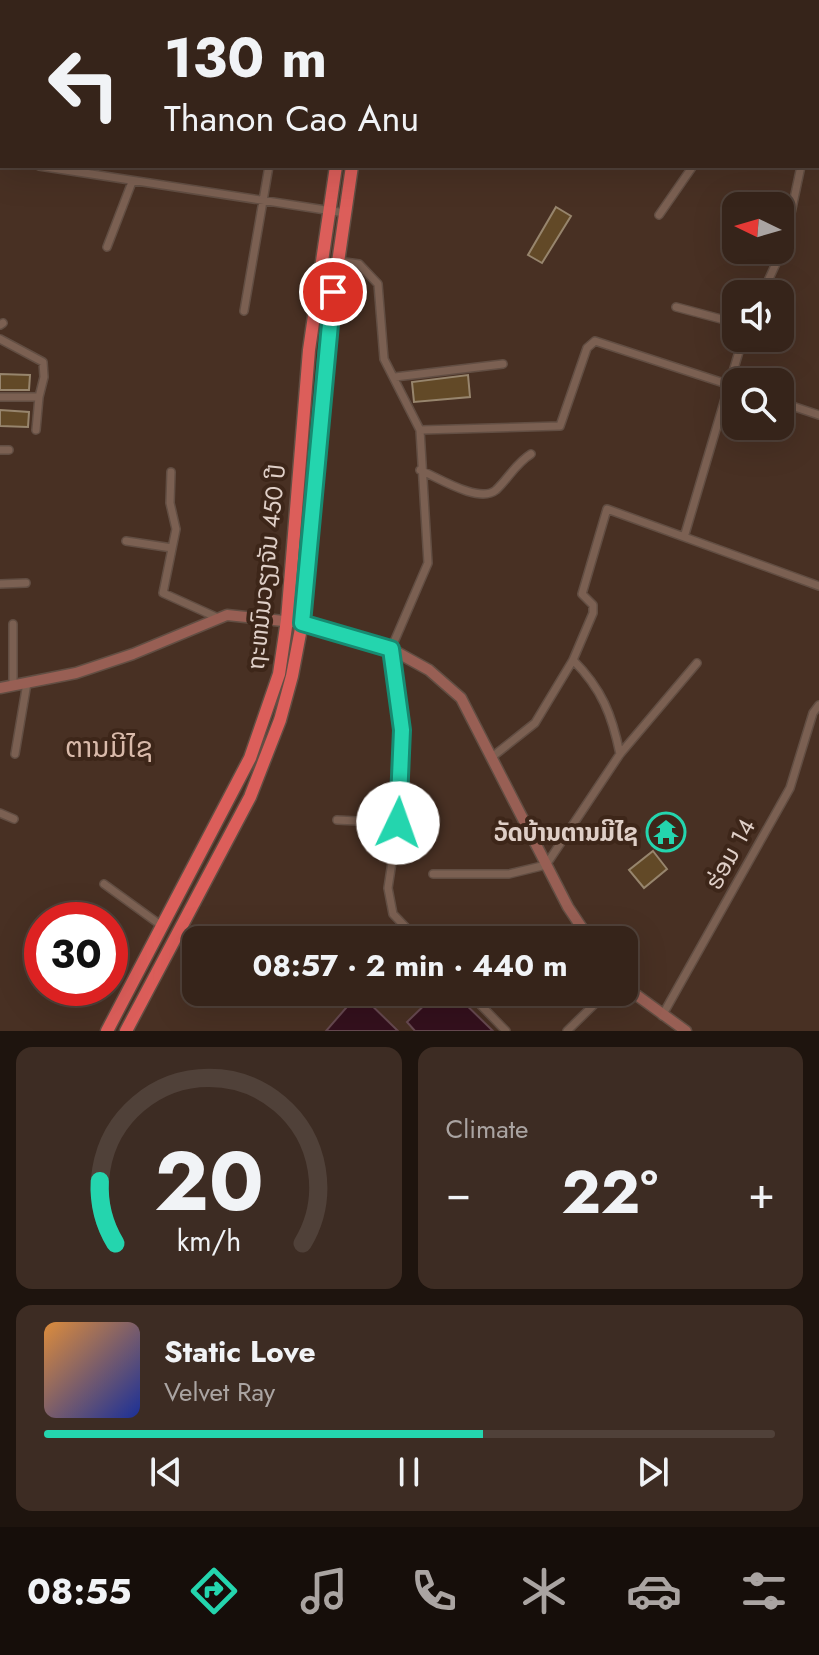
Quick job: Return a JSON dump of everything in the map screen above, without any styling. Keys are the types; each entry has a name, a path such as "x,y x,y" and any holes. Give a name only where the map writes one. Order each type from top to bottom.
{"highway":[{"name":"ຖະຫນົນວຽງຈັນ 450 ປີ","path":"107,1031 250,758 279,674 287,620 309,350 336,168"},
{"name":"ຖະຫນົນວຽງຈັນ 450 ປີ","path":"126,1031 259,775 280,720 302,623 325,352 352,168"}],"street":[{"path":"51,168 345,213"},
{"path":"244,311 269,168"},
{"path":"659,215 692,168"},
{"path":"768,280 784,246 801,168"},
{"path":"107,247 132,182"},
{"path":"337,261 359,264 378,284 384,359 420,430 420,470 428,563 391,649 402,730 398,823 388,902 393,914 405,926"},
{"path":"676,307 722,319"},
{"path":"0,339 43,362 44,377 36,430"},
{"path":"420,430 560,426 587,348 595,341 722,382"},
{"path":"395,377 503,364"},
{"path":"0,397 39,397"},
{"path":"794,407 819,415"},
{"path":"685,534 722,422"},
{"path":"420,470 482,495 493,492 518,462 531,454"},
{"path":"171,472 170,503 176,529 163,593 216,617"},
{"path":"492,757 532,727 573,660 593,613 593,605 582,594 607,509 685,534 819,586"},
{"path":"126,541 172,548"},
{"path":"0,584 26,583"},
{"path":"0,688 76,673 133,654 216,617 241,614 302,623 391,649 429,670 461,698 546,865 582,926"},
{"path":"13,624 13,685"},
{"path":"573,660 603,694 611,713 620,754"},
{"path":"433,874 509,874 546,865 620,754 697,663"},
{"path":"15,754 27,683"},
{"name":"ຮ່ອມ 14","path":"662,1016 790,788 813,713 819,705"},
{"path":"0,813 14,819"},
{"path":"337,820 398,823"},
{"path":"104,884 162,926"},
{"path":"638,997 686,1031"},
{"path":"482,1006 506,1031"},
{"path":"567,1031 593,1006"}],"shaded area":[{"path":"348,1006 372,1006 398,1031 326,1031"},
{"path":"424,1006 467,1006 493,1031 415,1031 407,1022"}],"building":[{"path":"556,207 571,216 542,263 528,255"},
{"path":"0,374 30,375 29,390 0,390"},
{"path":"468,375 470,397 414,402 412,382"},
{"path":"0,410 29,412 28,427 0,426"},
{"path":"653,851 667,869 644,888 629,870"}],"place":[{"name":"ວັດບ້ານຕານມີໄຊ","path":"666,832"}],"district":[{"name":"ຕານມີໄຊ","path":"109,747"}],"route":[{"path":"333,292 302,623 391,649 402,730 398,823"}]}
